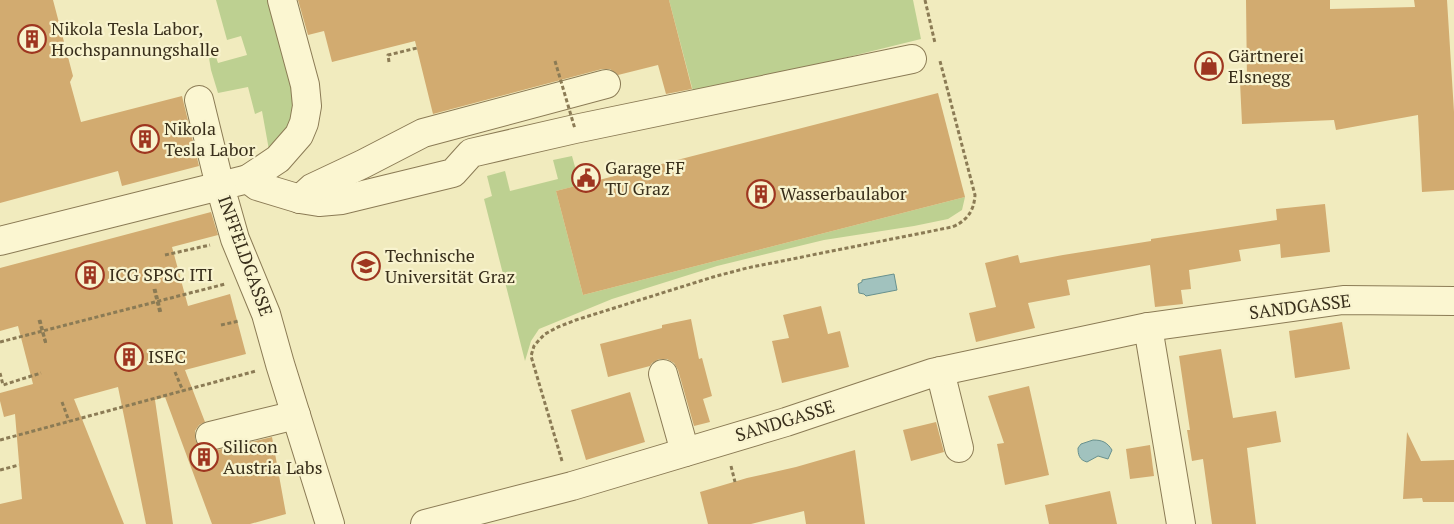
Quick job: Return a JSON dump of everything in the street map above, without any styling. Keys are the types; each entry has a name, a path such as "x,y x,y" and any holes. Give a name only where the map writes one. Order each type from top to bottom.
{"street":[{"name":"INFFELDGASSE","path":"282,0 305,85 307,106 304,123 299,135 278,159 248,178 220,186 235,239 266,314 330,524"},
{"path":"248,178 257,186 300,200 319,202 342,200 453,174 471,153 575,128 925,56"},
{"path":"300,200 312,188 423,133 606,84"},
{"path":"0,241 220,186 199,100"},
{"name":"SANDGASSE","path":"425,524 572,486 786,422 940,371 1148,327 1343,300 1454,300"},
{"path":"1148,327 1181,524"},
{"path":"940,371 959,448"},
{"path":"662,374 685,452"},
{"path":"210,436 296,415"}],"path":[{"path":"924,0 935,43"},
{"path":"389,62 388,55 416,48"},
{"path":"564,468 531,356 534,346 545,334 576,320 713,277 747,268 952,227 966,220 973,208 975,195 925,56"},
{"path":"555,61 575,128"},
{"path":"164,255 235,239"},
{"path":"0,342 252,277"},
{"path":"158,301 155,289 161,313 158,301"},
{"path":"40,320 46,344 42,331 40,320"},
{"path":"0,440 280,364"},
{"path":"175,372 183,391"},
{"path":"0,373 2,386 41,373"},
{"path":"62,402 68,421"},
{"path":"0,470 19,465"}],"green space":[{"path":"216,0 274,0 298,90 295,123 269,150 262,111 255,114 248,87 218,93 209,58 216,57 218,63 247,55 241,36 227,40"},
{"path":"669,0 913,0 921,39 694,95"},
{"path":"572,156 580,185 556,191 583,295 965,197 962,210 948,219 824,240 717,266 612,299 539,329 531,341 525,361 484,199 492,196 487,176 505,171 510,191 558,179 553,160"}],"water":[{"path":"894,274 897,290 866,296 859,293 858,284 862,280"},
{"path":"1093,440 1104,442 1110,447 1112,450 1108,459 1098,456 1087,462 1081,458 1078,448 1081,444"}],"building":[{"path":"0,0 53,0 73,76 70,82 81,122 182,96 199,166 122,186 118,171 0,203"},
{"path":"298,0 669,0 692,89 666,94 658,65 618,75 610,69 602,69 433,114 415,41 332,62 324,31 308,35"},
{"path":"1246,0 1330,0 1330,9 1415,7 1414,0 1447,0 1454,112 1454,190 1422,192 1418,115 1336,130 1334,120 1242,124 1240,82 1247,82"},
{"name":"Wasserbaulabor","path":"938,93 965,197 583,295 556,191"},
{"path":"1325,204 1330,252 1281,258 1280,244 1239,250 1241,261 1189,270 1191,289 1181,290 1183,304 1155,307 1150,265 1067,280 1070,295 1028,303 1035,328 976,342 969,313 996,307 985,263 1018,255 1020,263 1151,241 1151,239 1277,220 1276,209"},
{"path":"211,212 218,235 172,247 188,306 230,294 246,354 185,370 205,422 199,425 195,431 195,439 199,447 206,451 213,451 272,437 286,514 250,524 212,524 165,397 155,400 173,524 146,524 118,387 74,399 124,524 0,524 0,504 22,499 15,414 4,417 0,393 33,384 18,326 0,331 0,268"},
{"path":"821,306 828,334 840,331 849,367 782,383 772,341 789,338 783,315"},
{"path":"691,319 699,359 702,358 712,396 703,399 710,422 694,426 678,370 674,363 667,359 659,359 650,366 608,377 600,344 662,328 662,325"},
{"path":"1342,322 1350,369 1295,378 1289,331"},
{"path":"1221,349 1233,418 1276,411 1281,442 1247,448 1256,524 1212,524 1203,459 1192,461 1187,430 1190,430 1179,356"},
{"path":"1029,386 1049,475 1005,485 997,444 1004,443 988,396"},
{"path":"630,392 645,442 586,460 571,410"},
{"path":"936,422 944,452 911,461 903,430"},
{"path":"1407,432 1421,461 1454,460 1454,502 1423,502 1422,498 1403,499"},
{"path":"1150,445 1154,476 1130,479 1126,449"},
{"path":"855,450 865,524 806,524 804,511 751,524 708,524 700,492"},
{"path":"1110,491 1117,524 1049,524 1045,505"}],"place":[{"name":"Nikola Tesla Labor, Hochspannungshalle","path":"32,39"},
{"name":"Gärtnerei Elsnegg","path":"1209,66"},
{"name":"Nikola Tesla Labor","path":"145,139"},
{"name":"Garage FF TU Graz","path":"586,178"},
{"name":"Wasserbaulabor","path":"761,194"},
{"name":"Technische Universität Graz","path":"366,266"},
{"name":"ICG SPSC ITI","path":"90,275"},
{"name":"ISEC","path":"129,357"},
{"name":"Silicon Austria Labs","path":"204,457"}]}
